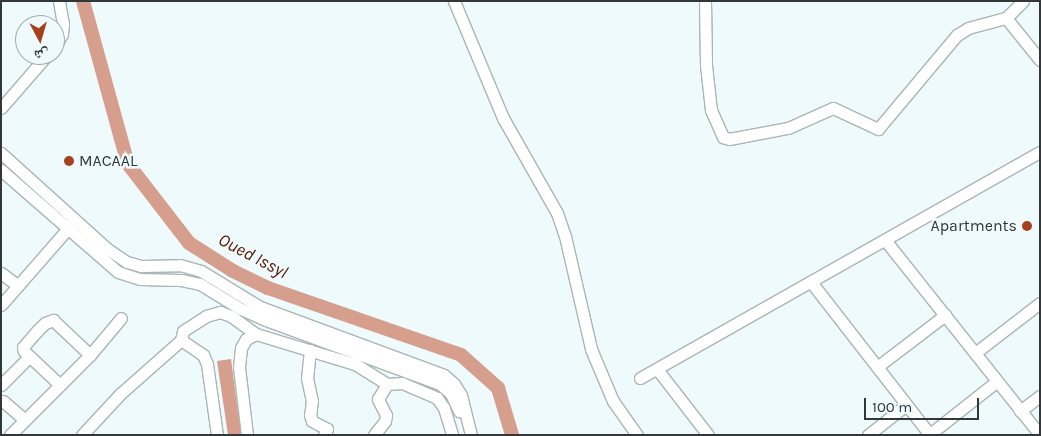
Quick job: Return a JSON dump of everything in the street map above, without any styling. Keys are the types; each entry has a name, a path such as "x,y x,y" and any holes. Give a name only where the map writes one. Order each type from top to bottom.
{"street":[{"path":"58,1 61,15"},
{"path":"454,1 503,118 556,213 566,236 591,349 613,401 637,435"},
{"path":"705,1 706,65 711,110 721,134 726,139 788,128 833,108 878,129 957,35 968,28 1006,18 1023,1"},
{"path":"1006,18 1035,46 1040,60"},
{"path":"1,108 38,65"},
{"path":"640,378 1040,152"},
{"path":"1,153 106,248 127,262 146,266 180,264 201,271 260,307 444,375 454,384 461,395 470,435"},
{"path":"1,170 113,269 124,275 140,280 181,280 200,284 266,320 440,384 456,402 463,435"},
{"path":"1,305 76,220"},
{"path":"885,240 1040,435"},
{"path":"1,273 18,286"},
{"path":"811,282 930,435 998,382"},
{"path":"975,353 1040,303"},
{"path":"82,435 120,394 181,340 181,335 188,326 206,316 220,312 231,316 256,334 355,364 387,384 402,384 437,398 444,408 452,435"},
{"path":"878,368 945,315"},
{"path":"10,435 90,355 121,318"},
{"path":"60,385 29,356 24,347 45,323 52,320 90,355"},
{"path":"247,435 239,367 241,348 246,339 256,334"},
{"path":"181,340 202,355 207,364 217,435"},
{"path":"310,350 308,378 312,401 310,415 312,421 327,428 324,435"},
{"path":"1,385 29,356"},
{"path":"657,368 708,435"},
{"path":"374,435 385,421 386,415 378,399 387,384"},
{"path":"1020,411 1040,396"},
{"path":"2,402 13,408 25,420"},
{"path":"868,435 906,405"}],"shaded area":[{"path":"231,359 241,435 228,435 217,361"}],"waterway":[{"name":"Oued Issyl","path":"83,1 128,164 189,243 233,271 268,288 461,355 498,388 512,435"}],"place":[{"name":"MACAAL","path":"69,161"},
{"name":"Apartments","path":"1027,226"}]}
